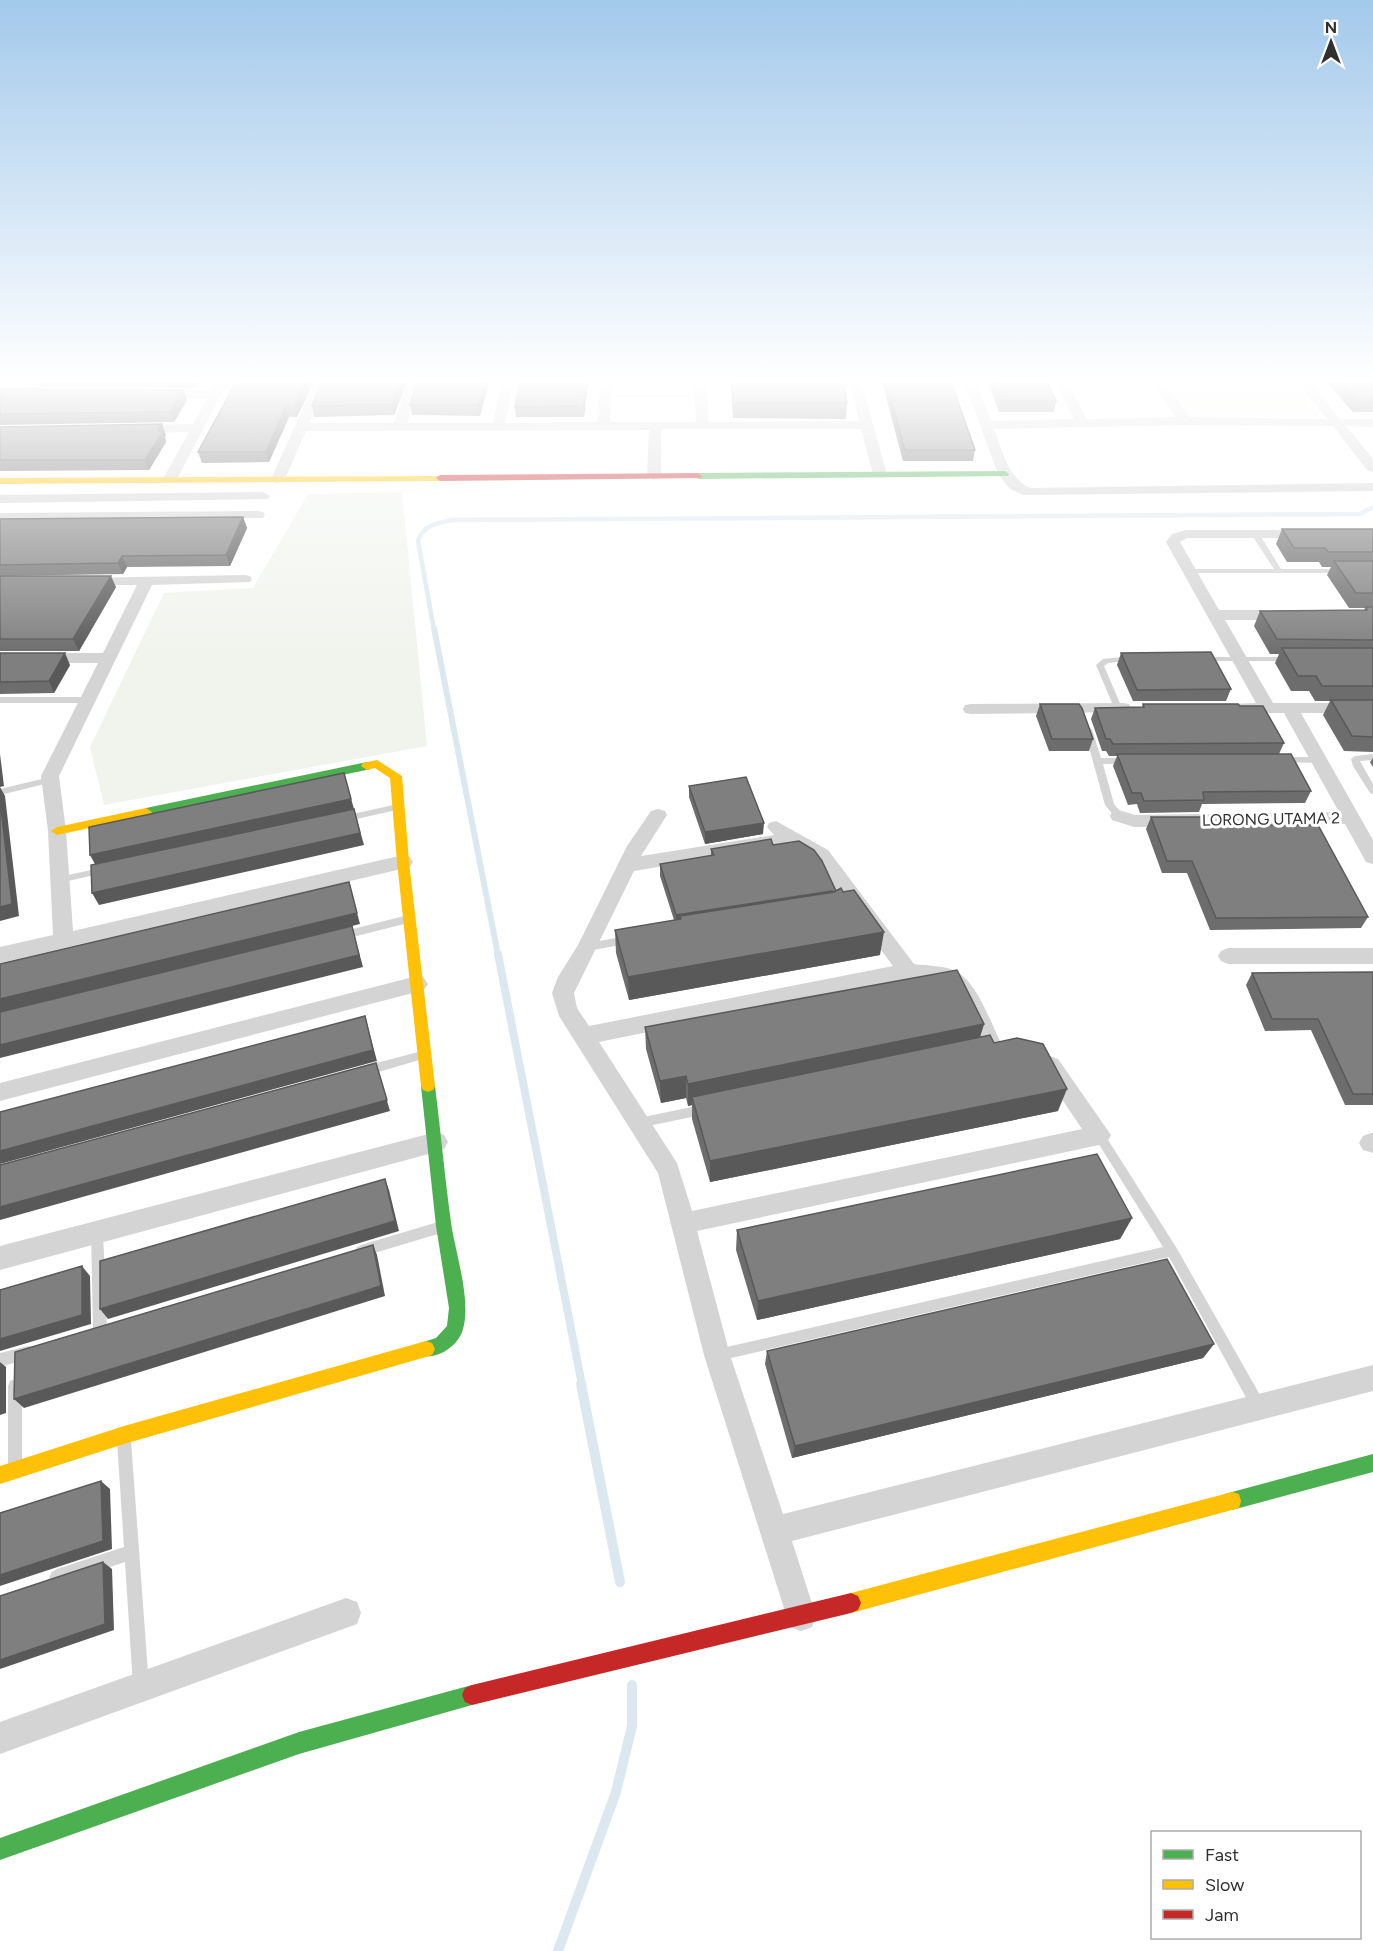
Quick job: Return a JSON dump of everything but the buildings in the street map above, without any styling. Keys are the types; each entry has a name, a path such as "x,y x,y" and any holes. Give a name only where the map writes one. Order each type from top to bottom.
{"street":[{"path":"170,479 173,473"},
{"path":"278,479 281,473"},
{"path":"0,481 1005,474 1015,486 1028,492 1373,487"},
{"path":"0,499 263,496"},
{"path":"0,517 258,515"},
{"path":"1267,708 1173,542 1177,537 1186,534 1326,534"},
{"path":"68,581 245,579"},
{"path":"63,940 57,831 50,776 147,580"},
{"path":"1215,615 1305,615"},
{"path":"0,658 108,658"},
{"path":"971,709 1141,708"},
{"path":"1221,708 1373,708"},
{"path":"1290,708 1373,857"},
{"path":"0,1474 124,1435 441,1345 455,1329 457,1308 444,1226 403,862 396,776 377,764 57,831"},
{"path":"658,815 637,846 587,947 569,977 563,993 567,1010 669,1170 685,1223 717,1355 801,1616"},
{"name":"LORONG UTAMA 2","path":"1119,816 1134,821 1351,818"},
{"path":"629,865 784,832 821,855 908,971"},
{"path":"0,955 403,862"},
{"path":"1228,956 1373,956"},
{"path":"584,1036 908,971 949,977 962,987 988,1051 1031,1053 1047,1060 1099,1135 685,1223"},
{"path":"0,1092 417,984"},
{"path":"0,1258 436,1142"},
{"path":"775,1531 1373,1378"},
{"path":"0,1850 299,1743 454,1699 801,1616 1373,1463"},
{"path":"0,1738 346,1613"}],"lane":[{"path":"1256,534 1279,571"},
{"path":"1190,571 1349,571"},
{"path":"1118,708 1100,665 1120,658 1144,658"},
{"path":"1191,659 1295,659"},
{"path":"0,700 87,700"},
{"path":"1081,708 1099,761 1110,805 1119,816"},
{"path":"1373,757 1356,759 1357,766 1373,791"},
{"path":"1273,760 1320,760"},
{"path":"1099,761 1134,761"},
{"path":"0,792 50,780"},
{"path":"328,822 399,807"},
{"path":"60,880 118,867"},
{"path":"331,938 410,919"},
{"path":"587,947 645,938"},
{"path":"357,1073 426,1054"},
{"path":"639,1123 719,1107"},
{"path":"1099,1135 1172,1251 1259,1407"},
{"path":"353,1254 444,1226"},
{"path":"97,1232 101,1330"},
{"path":"717,1355 1172,1251"},
{"path":"0,1360 37,1349"},
{"path":"15,1356 15,1470"},
{"path":"124,1435 141,1688"},
{"path":"44,1582 131,1552"}],"shaded area":[{"path":"402,492 427,746 104,805 90,747 164,593 253,588 308,494"}],"waterway":[{"path":"434,630 418,541 427,528 452,520 1360,514 1373,507"},
{"path":"434,628 498,955"},
{"path":"498,954 582,1385"},
{"path":"581,1384 620,1582"},
{"path":"558,1951 616,1792 632,1726 632,1685"}],"traffic: fast":[{"path":"698,476 1005,474"},
{"path":"146,812 367,766"},
{"path":"426,1349 441,1345 455,1329 457,1308 444,1226 428,1086"},
{"path":"1232,1501 1373,1463"},
{"path":"0,1849 299,1743 472,1695"}],"traffic: slow":[{"path":"0,481 440,478"},
{"path":"367,766 377,764 396,776 403,862 428,1086"},
{"path":"57,831 146,812"},
{"path":"0,1475 124,1435 426,1349"},
{"path":"851,1603 1232,1501"}],"traffic: jam":[{"path":"440,478 698,476"},
{"path":"472,1695 851,1603"}]}
